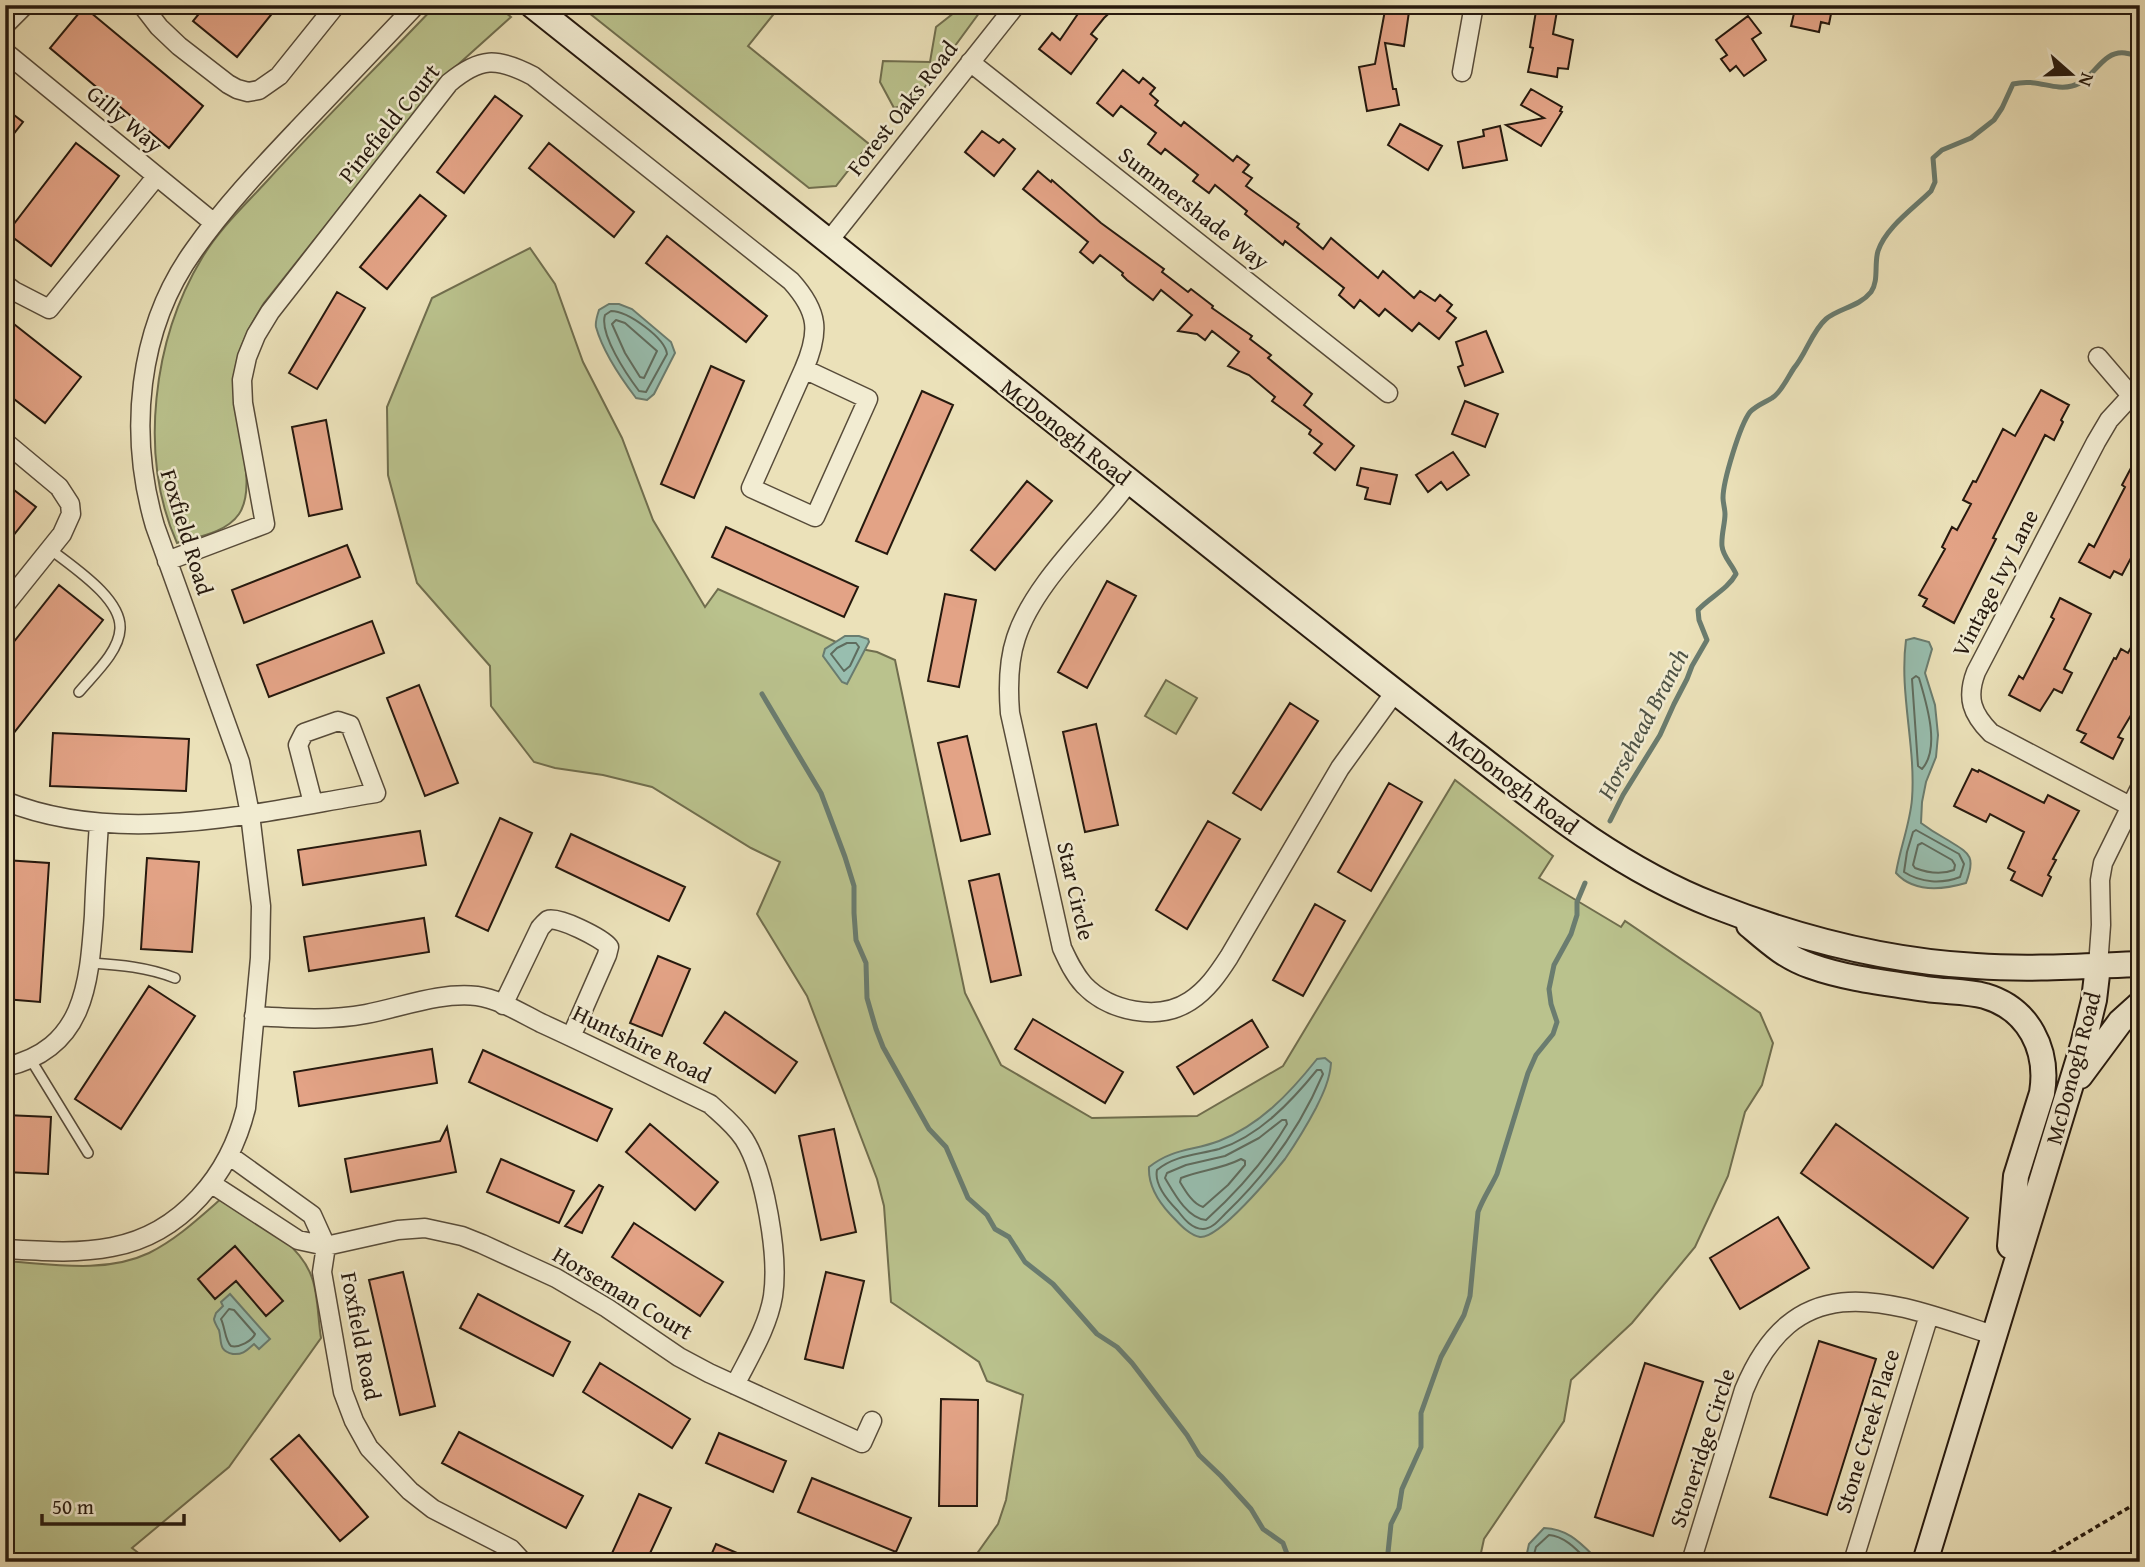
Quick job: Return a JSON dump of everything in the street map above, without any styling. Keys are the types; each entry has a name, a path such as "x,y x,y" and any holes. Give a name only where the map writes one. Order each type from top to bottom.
{"main road":[{"name":"McDonogh Road","path":"532,5 1395,692 1568,825 1634,866 1707,903 1814,940 1919,961 2037,968 2098,966 2094,1000 2083,1045 1925,1562"},
{"path":"1735,913 1787,956 1812,967 1895,985 1980,995 1999,1001 2024,1020 2039,1047 2044,1062 2044,1079 2016,1176 2007,1290"},
{"path":"2098,966 2140,964"},
{"path":"2067,1093 2120,1022 2140,1004"}],"street":[{"path":"5,25 24,5"},
{"path":"150,8 159,27 179,46 228,84 248,92 258,90 279,76 336,5"},
{"name":"Foxfield Road","path":"326,1246 298,1240 212,1184 230,1156 246,1108 260,958 261,906 250,814 240,762 146,497 141,465 140,405 152,338 166,299 193,251 273,155 416,5"},
{"name":"Forest Oaks Road","path":"828,242 1016,5"},
{"path":"1462,72 1474,5"},
{"name":"Gilly Way","path":"5,52 214,223"},
{"name":"Summershade Way","path":"970,62 1388,393"},
{"name":"Pinefield Court","path":"167,561 265,524 243,403 242,380 256,335 270,312 449,83 465,69 481,63 514,66 533,76 791,281 804,296 813,313 816,333 813,349 804,369 751,488 815,517 869,399 804,369"},
{"path":"5,284 49,309 156,177"},
{"path":"2098,358 2135,401"},
{"name":"Vintage Ivy Lane","path":"2130,806 1991,733 1978,721 1971,694 1976,672 2096,442 2109,420 2135,401"},
{"path":"5,442 60,487 70,504 71,514 50,549 5,605"},
{"name":"Star Circle","path":"1129,482 1038,594 1016,639 1011,663 1010,713 1062,948 1072,970 1084,986 1097,996 1129,1010 1149,1012 1187,1003 1204,990 1229,957 1340,768 1395,692"},
{"path":"5,801 59,818 99,823 204,820 250,814 376,793 350,724 338,721 304,733 298,745 313,803"},
{"path":"2098,966 2103,863 2140,788"},
{"path":"5,1067 31,1060 46,1052 58,1041 80,1008 91,963 99,823"},
{"path":"503,1005 540,928 547,920 556,919 603,940 609,947 607,955 571,1037"},
{"name":"Huntshire Road","path":"254,1016 303,1019 364,1014 433,998 458,995 480,997 503,1005 710,1104 744,1139 754,1160 775,1251 773,1297 765,1321 735,1385"},
{"name":"Foxfield Road","path":"230,1156 312,1215 326,1246 322,1272 343,1392 354,1421 369,1448 388,1470 418,1497 462,1525 511,1549 523,1562"},
{"path":"5,1249 83,1251 115,1247 151,1234 181,1215 212,1184"},
{"name":"Horseman Court","path":"326,1246 398,1230 425,1228 462,1236 556,1278 607,1307 679,1357 862,1443 872,1420"},
{"name":"Stoneridge Circle","path":"1691,1562 1744,1390 1754,1366 1769,1342 1792,1320 1820,1307 1847,1301 1881,1302 1993,1335"},
{"name":"Stone Creek Place","path":"1853,1562 1929,1315"}],"lane":[{"path":"50,549 97,588 118,612 120,629 116,643 79,692"},
{"path":"91,963 131,965 175,978"},
{"path":"31,1060 88,1153"}],"path":[{"path":"2037,1562 2140,1501"}],"green space":[{"path":"436,5 496,5 511,17 442,79 264,303 244,339 234,377 236,410 246,467 245,501 239,514 227,526 177,543 165,509 158,473 156,398 162,361 185,290 216,237"},
{"path":"579,5 679,5 684,8 781,5 748,46 869,144 836,186 809,188"},
{"path":"954,5 985,5 913,103 894,108 880,82 883,61 930,62 936,27 955,12"},
{"path":"530,248 555,284 583,362 622,438 653,520 705,607 718,589 845,646 877,652 895,660 965,993 1001,1065 1092,1118 1197,1116 1283,1066 1455,780 1553,856 1539,878 1621,927 1625,921 1760,1013 1773,1043 1762,1085 1745,1112 1728,1176 1695,1247 1632,1323 1571,1380 1564,1421 1484,1539 1479,1562 971,1562 998,1524 1006,1500 1023,1395 987,1381 979,1362 891,1302 884,1206 877,1179 807,996 757,914 780,862 751,848 652,787 534,762 491,706 490,666 417,583 388,475 387,407 432,298"},
{"path":"1166,680 1197,698 1176,734 1145,716"},
{"path":"222,1198 274,1232 306,1265 316,1292 321,1338 229,1467 132,1548 150,1562 5,1562 5,1261 96,1266 132,1259 169,1241"}],"water":[{"path":"609,304 619,304 632,309 671,342 675,353 654,394 647,400 636,398 624,382 599,336 596,325 599,310"},
{"path":"845,636 859,636 869,642 847,684 842,682 823,656 825,649"},
{"path":"1914,638 1929,642 1932,649 1925,673 1935,705 1938,735 1936,757 1926,782 1922,802 1921,823 1965,851 1971,866 1966,883 1947,887 1920,887 1896,873 1912,799 1912,759 1904,660 1906,640"},
{"path":"1325,1058 1331,1063 1324,1092 1285,1159 1245,1205 1219,1228 1200,1237 1187,1231 1158,1198 1150,1180 1149,1167 1166,1156 1219,1141 1248,1126 1285,1096 1317,1059"},
{"path":"230,1294 270,1339 259,1349 254,1344 245,1352 236,1354 228,1353 223,1348 214,1319 223,1306 221,1302"},
{"path":"1544,1528 1568,1535 1600,1562 1525,1562 1529,1544"}],"building":[{"path":"206,5 279,5 237,57 193,21"},
{"path":"1084,5 1118,5 1091,34 1097,39 1071,74 1039,49 1052,33 1060,40"},
{"path":"1386,5 1410,5 1404,46 1385,43 1393,89 1396,89 1399,105 1367,111 1359,67 1375,64"},
{"path":"1537,5 1558,5 1553,34 1573,40 1568,69 1558,68 1557,77 1528,72"},
{"path":"1796,5 1825,5 1832,9 1829,24 1821,22 1819,32 1791,26"},
{"path":"84,7 203,106 169,148 50,48"},
{"path":"1748,16 1761,33 1752,39 1766,60 1744,76 1736,66 1730,71 1721,59 1727,55 1716,40"},
{"path":"1123,70 1139,83 1143,78 1155,88 1150,94 1158,101 1155,105 1181,126 1184,122 1233,161 1237,156 1249,165 1243,172 1252,178 1246,186 1299,224 1297,227 1323,249 1331,238 1378,278 1383,271 1414,298 1420,291 1435,301 1440,295 1452,305 1447,311 1456,318 1439,339 1419,323 1412,331 1385,309 1379,316 1360,300 1354,308 1339,295 1344,288 1285,241 1283,245 1215,185 1209,193 1193,181 1198,175 1165,149 1161,154 1148,144 1156,133 1121,106 1113,116 1097,103"},
{"path":"1531,89 1562,107 1562,112 1541,146 1506,125 1544,118 1521,105"},
{"path":"495,96 522,116 464,193 437,172"},
{"path":"5,108 23,122 5,145"},
{"path":"1400,124 1442,146 1428,170 1388,145"},
{"path":"1500,126 1507,160 1463,168 1458,142 1484,136 1483,130"},
{"path":"982,131 999,143 1003,139 1015,149 994,176 965,152"},
{"path":"76,143 119,176 51,266 7,233"},
{"path":"549,143 634,212 614,237 529,168"},
{"path":"1038,171 1101,223 1164,269 1162,272 1188,292 1191,289 1213,306 1212,308 1252,336 1250,339 1271,355 1268,358 1312,394 1304,405 1354,446 1335,470 1314,453 1322,444 1309,434 1311,430 1272,401 1275,397 1249,375 1228,366 1239,352 1212,331 1205,340 1197,334 1178,331 1192,315 1161,290 1153,300 1100,255 1093,263 1080,252 1088,242 1023,189"},
{"path":"420,195 446,216 387,289 360,267"},
{"path":"667,236 767,316 746,342 646,263"},
{"path":"337,292 365,308 317,389 289,373"},
{"path":"5,317 81,377 45,423 5,392"},
{"path":"1486,331 1503,372 1465,386 1458,367 1463,365 1456,342"},
{"path":"711,366 744,381 694,498 661,484"},
{"path":"2041,390 2069,405 2061,420 2063,422 2054,440 2045,435 1954,623 1923,606 1927,599 1919,595 1945,549 1942,547 1952,527 1957,530 1971,504 1963,500 1973,481 1976,482 2003,429 2015,436"},
{"path":"922,391 953,405 887,554 856,541"},
{"path":"1465,401 1498,414 1485,447 1452,434"},
{"path":"326,420 342,509 309,516 292,427"},
{"path":"2140,451 2140,541 2122,575 2114,571 2110,578 2079,562 2089,544 2094,547"},
{"path":"1453,452 1469,475 1447,490 1441,482 1428,492 1416,475"},
{"path":"1361,468 1397,475 1390,504 1365,499 1368,488 1357,485"},
{"path":"1027,481 1052,501 995,570 971,550"},
{"path":"5,483 36,507 5,546"},
{"path":"726,527 858,587 844,617 712,557"},
{"path":"347,545 360,577 244,623 232,590"},
{"path":"1107,581 1136,596 1087,688 1058,672"},
{"path":"59,585 103,620 5,744 5,653"},
{"path":"945,594 976,600 959,687 928,681"},
{"path":"2060,598 2091,614 2064,669 2072,673 2062,693 2054,689 2040,711 2009,695 2019,676 2023,679 2054,619 2051,617"},
{"path":"372,621 384,653 269,697 257,665"},
{"path":"2140,631 2140,700 2118,737 2123,739 2113,759 2081,742 2086,734 2077,730 2114,658 2116,659 2121,649 2128,653"},
{"path":"419,685 458,783 425,796 387,698"},
{"path":"1290,703 1318,721 1261,810 1233,793"},
{"path":"1096,724 1118,825 1085,832 1063,732"},
{"path":"53,733 189,739 186,791 50,786"},
{"path":"967,736 990,834 961,841 938,743"},
{"path":"1972,769 2044,803 2048,795 2079,811 2053,859 2056,860 2048,875 2051,877 2042,896 2011,880 2015,872 2008,868 2024,832 1990,814 1986,822 1954,806"},
{"path":"1389,783 1422,802 1371,891 1338,872"},
{"path":"500,818 532,833 488,931 456,916"},
{"path":"1208,821 1240,839 1187,929 1156,910"},
{"path":"420,831 426,865 303,885 298,850"},
{"path":"571,834 685,887 669,921 556,867"},
{"path":"147,858 199,862 192,952 141,949"},
{"path":"5,860 49,863 40,1002 5,999"},
{"path":"999,874 1021,975 991,982 969,881"},
{"path":"1315,904 1345,921 1303,996 1273,980"},
{"path":"424,918 429,952 309,971 304,937"},
{"path":"658,956 690,969 662,1036 630,1023"},
{"path":"149,986 195,1016 121,1129 75,1099"},
{"path":"725,1012 797,1062 775,1093 704,1043"},
{"path":"1033,1019 1123,1072 1105,1103 1015,1049"},
{"path":"1252,1020 1268,1047 1194,1094 1177,1067"},
{"path":"432,1049 437,1083 299,1106 294,1072"},
{"path":"483,1050 612,1109 597,1141 469,1082"},
{"path":"5,1115 51,1117 48,1174 5,1172"},
{"path":"650,1124 718,1182 695,1210 626,1152"},
{"path":"1836,1124 1968,1218 1933,1268 1801,1173"},
{"path":"447,1127 456,1172 351,1192 345,1159 440,1141"},
{"path":"834,1129 856,1232 821,1240 799,1136"},
{"path":"501,1159 574,1191 559,1223 487,1192"},
{"path":"599,1185 603,1187 582,1233 565,1226"},
{"path":"1778,1217 1809,1268 1740,1309 1710,1258"},
{"path":"634,1223 723,1282 700,1316 612,1257"},
{"path":"235,1246 283,1301 266,1316 236,1281 215,1299 198,1279"},
{"path":"403,1272 435,1406 400,1415 369,1280"},
{"path":"826,1272 864,1281 843,1368 805,1359"},
{"path":"478,1294 570,1342 553,1376 460,1328"},
{"path":"1819,1341 1876,1359 1827,1515 1770,1497"},
{"path":"600,1363 690,1419 672,1448 583,1392"},
{"path":"1645,1363 1703,1382 1653,1536 1595,1517"},
{"path":"941,1399 978,1400 977,1506 939,1506"},
{"path":"459,1432 583,1496 566,1528 442,1463"},
{"path":"719,1433 786,1461 773,1492 706,1463"},
{"path":"299,1435 368,1517 340,1541 271,1459"},
{"path":"812,1478 911,1518 896,1552 798,1512"},
{"path":"639,1494 671,1508 646,1562 608,1562"},
{"path":"716,1544 758,1562 708,1562"}],"waterway":[{"name":"Horsehead Branch","path":"1610,821 1660,735 1707,640 1698,610 1736,574 1722,546 1725,514 1723,498 1733,453 1750,412 1778,392 1826,319 1861,301 1871,292 1882,242 1894,226 1931,191 1935,182 1933,158 1942,150 1971,138 1994,120 2013,84 2030,82 2058,87 2072,86 2080,83 2103,61 2117,53 2140,58"},
{"path":"762,694 821,793 845,857 854,886 856,940 866,963 867,998 883,1047 929,1129 946,1147 968,1198 987,1215 995,1229 1009,1237 1025,1262 1053,1284 1097,1334 1117,1347 1132,1363 1199,1455 1251,1509 1263,1529 1283,1543 1290,1562"},
{"name":"Horsehead Branch","path":"1387,1562 1391,1524 1399,1508 1402,1489 1421,1447 1421,1413 1441,1357 1464,1315 1470,1296 1478,1212 1497,1174 1528,1073 1536,1055 1553,1034 1557,1022 1549,989 1554,965 1571,934 1577,915 1577,902 1585,883"}]}
